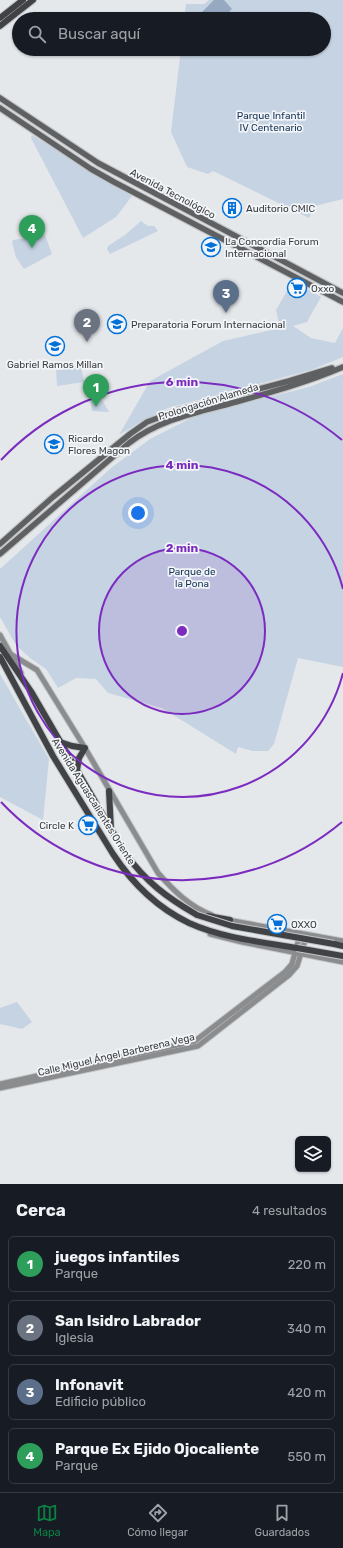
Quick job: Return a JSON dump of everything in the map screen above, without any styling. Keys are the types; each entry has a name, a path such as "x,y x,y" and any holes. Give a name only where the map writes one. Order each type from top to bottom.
{"main road":[{"path":"0,18 23,0"},
{"path":"18,12 33,0"},
{"path":"0,26 12,17"},
{"name":"Avenida Tecnológico","path":"0,98 98,163 343,293"},
{"name":"Avenida Tecnológico","path":"0,108 91,169 343,302"},
{"name":"Prolongación Alameda","path":"0,544 53,497 130,434 154,419 179,410 289,381 343,364"},
{"name":"Prolongación Alameda","path":"0,554 129,443 148,430 174,419 304,382 343,367"},
{"name":"Avenida Aguascalientes Oriente","path":"0,646 32,693 111,831 137,870 150,883 165,895 195,914 232,926 343,946"},
{"name":"Avenida Aguascalientes Oriente","path":"0,657 53,756 122,868 149,897 176,916 193,924 225,935 343,956"},
{"path":"60,742 85,748 79,758 77,770"},
{"path":"109,791 111,831"},
{"path":"195,914 230,920"}],"street":[{"name":"Avenida Aguascalientes Oriente","path":"0,635 32,693"},
{"name":"Avenida Aguascalientes Oriente","path":"12,655 37,670 85,748 158,873 173,890 204,912 230,920 343,941"},
{"name":"Avenida Aguascalientes Oriente","path":"0,664 22,698"},
{"path":"193,924 200,929 221,937 343,962"},
{"name":"Calle Miguel Ángel Barberena Vega","path":"0,1088 198,1046 289,975 297,966 300,934"},
{"name":"Calle Miguel Ángel Barberena Vega","path":"0,1084 195,1041 285,972 298,954 307,935"},
{"path":"322,938 315,944 315,947 316,953 322,958"}],"green space":[{"name":"Parque Infantil IV Centenario","path":"209,0 343,0 343,199 315,206 309,218 213,171 208,174 187,167 171,132 180,56 331,56 331,12 185,12 186,4 204,4"},
{"path":"32,135 132,196 116,217 83,238 31,138"},
{"path":"141,221 148,226 154,226 158,231 110,254 107,249 108,246 125,235"},
{"path":"45,235 52,254 24,269 16,257 12,242 13,240"},
{"path":"304,287 321,297 307,322 293,326 311,338 335,343 343,328 343,357 311,370 168,408 140,422 119,435 150,381 223,341 280,328 276,310 287,291 298,297"},
{"path":"81,366 84,382 57,386 56,370"},
{"name":"Parque de la Pona","path":"343,374 343,667 298,658 274,744 268,751 253,751 238,747 236,754 162,708 108,693 96,679 76,678 58,688 46,669 30,658 16,645 0,617 0,569 111,468 150,439 197,415 309,387"},
{"path":"87,377 89,377 109,412 92,411"},
{"path":"0,674 49,759 43,820 0,797"},
{"path":"17,1002 32,1022 22,1029 0,1024 0,1008"}],"shaded area":[{"path":"214,0 224,0 232,9 229,12 202,12"}],"place":[{"name":"Auditorio CMIC","path":"232,208"},
{"name":"La Concordia Forum Internacional","path":"211,247"},
{"name":"Parque Ex Ejido Ojocaliente","path":"32,248"},
{"name":"Oxxo","path":"297,288"},
{"name":"Infonavit","path":"226,313"},
{"name":"Preparatoria Forum Internacional","path":"117,324"},
{"name":"San Isidro Labrador","path":"87,342"},
{"name":"Gabriel Ramos Millan","path":"55,346"},
{"name":"juegos infantiles","path":"96,407"},
{"name":"Ricardo Flores Magon","path":"54,444"},
{"name":"Circle K","path":"88,825"},
{"name":"OXXO","path":"277,924"}]}
